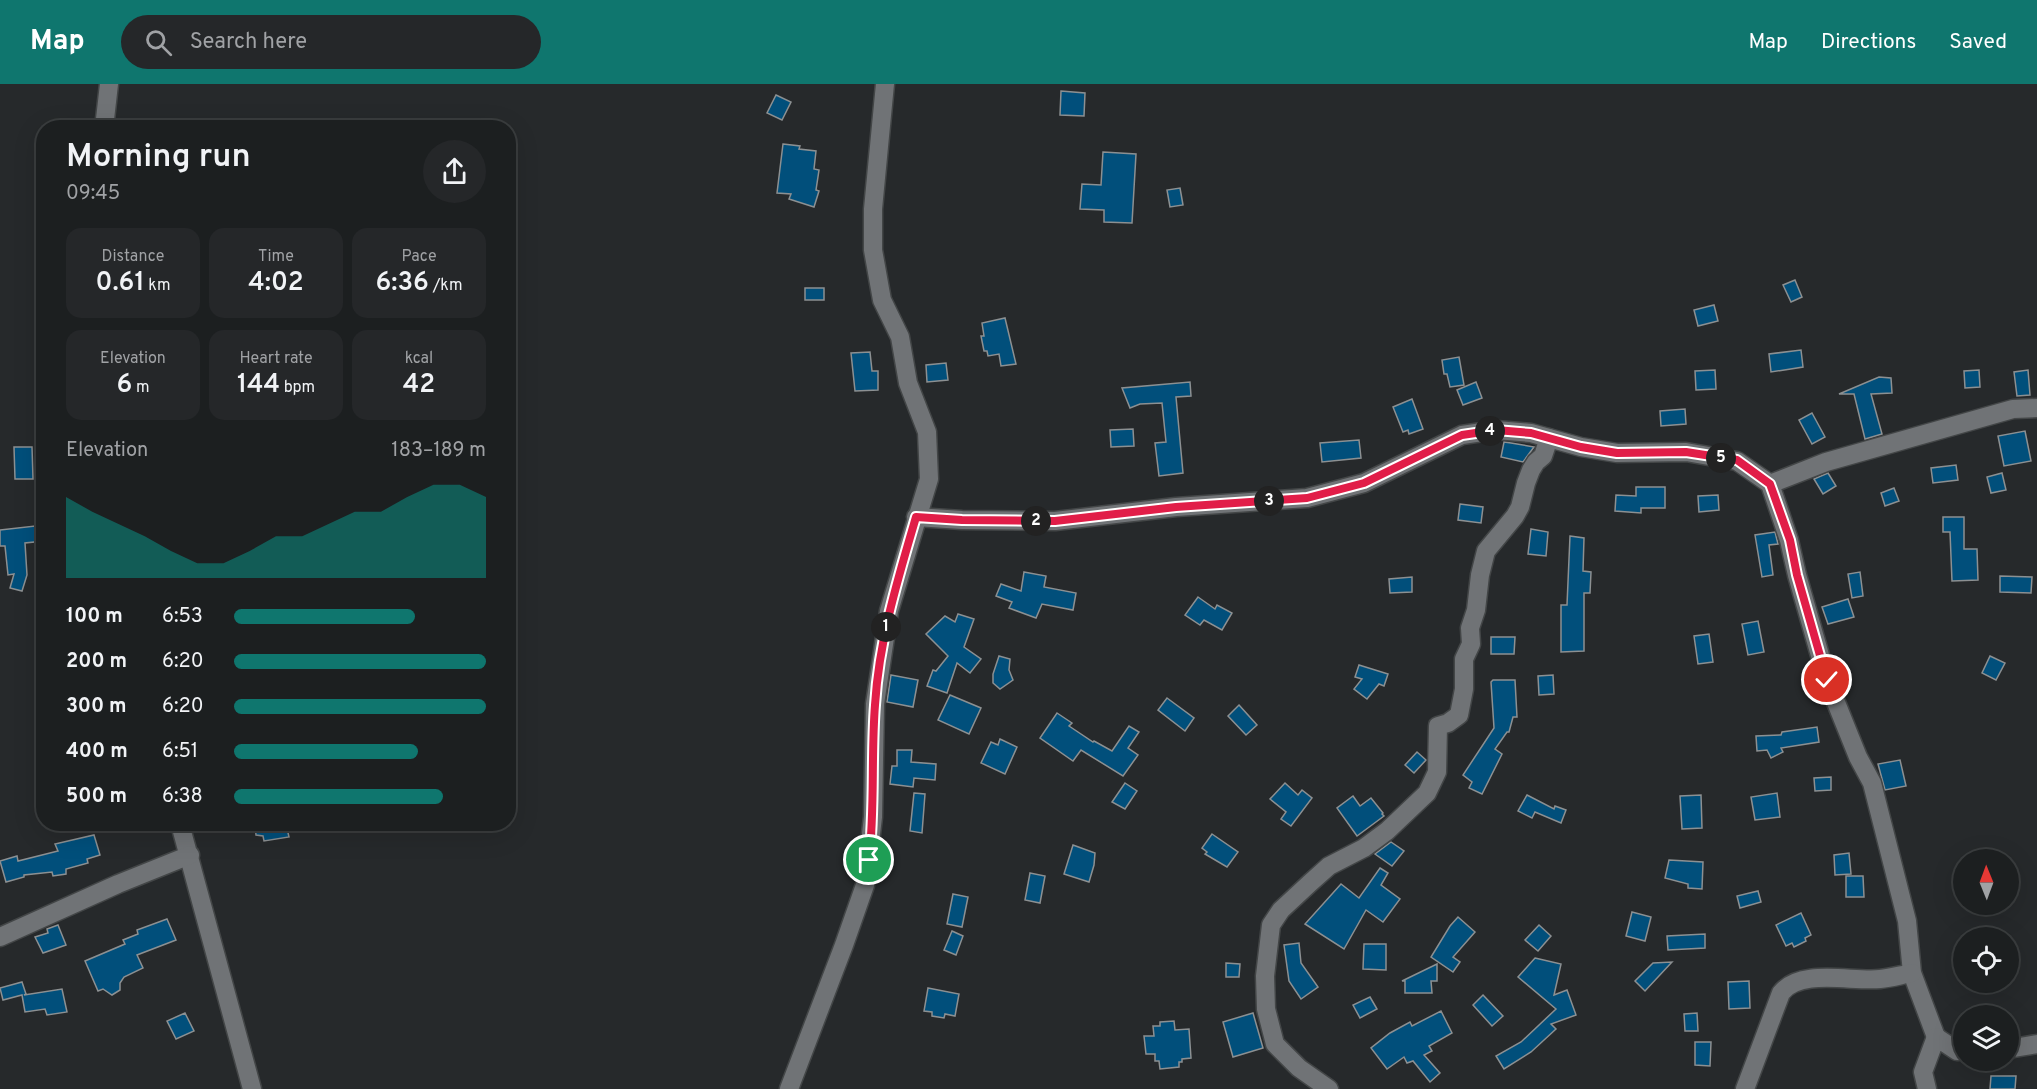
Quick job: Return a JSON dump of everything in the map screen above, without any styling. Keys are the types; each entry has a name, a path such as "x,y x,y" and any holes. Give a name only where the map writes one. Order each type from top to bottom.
{"street":[{"path":"105,120 109,84"},
{"path":"789,1089 865,885 873,817 875,704 889,611 929,479 928,440 924,420 908,383 900,337 882,300 873,250 873,209 885,84"},
{"path":"1770,484 1826,462 1980,418 2013,409 2037,408"},
{"path":"916,517 1055,521 1176,507 1307,498 1364,483 1462,435 1496,430 1531,433 1581,447 1617,453 1686,452 1737,460 1770,484 1790,540 1797,575 1827,680 1858,757 1872,783 1907,921 1912,973 1936,1037 1953,1047"},
{"path":"1329,1089 1299,1068 1275,1044 1266,1009 1265,976 1271,925 1281,910 1329,866 1364,848 1387,831 1427,794 1437,772 1438,726 1448,723 1459,715 1464,689 1464,659 1472,644 1470,628 1476,610 1480,575 1486,551 1515,516 1531,470 1543,456 1549,438"},
{"path":"182,831 252,1089"},
{"path":"0,937 118,884 190,855"},
{"path":"1745,1089 1785,987 1794,982 1806,980 1878,979 1912,973"},
{"path":"1927,1089 1923,1072 1936,1037"},
{"path":"2019,1047 2037,1044"}],"building":[{"path":"1061,91 1085,93 1084,116 1060,115"},
{"path":"776,95 791,102 782,120 767,113"},
{"path":"783,144 816,151 814,169 819,170 816,190 819,191 814,207 789,199 791,194 777,193"},
{"path":"1103,152 1136,154 1132,223 1104,222 1104,210 1080,209 1082,184 1101,185"},
{"path":"1180,188 1183,205 1170,207 1167,190"},
{"path":"1795,280 1802,297 1791,302 1783,285"},
{"path":"805,288 824,288 824,300 805,300"},
{"path":"1714,305 1718,321 1698,326 1694,310"},
{"path":"1005,318 1016,364 1001,366 999,354 988,356 987,351 984,351 981,336 984,336 982,323"},
{"path":"1801,350 1803,367 1771,372 1769,354"},
{"path":"870,352 872,371 878,371 878,390 855,391 851,353"},
{"path":"1459,357 1464,385 1450,387 1447,374 1444,374 1442,360"},
{"path":"946,363 948,380 927,382 926,365"},
{"path":"1715,370 1716,389 1696,390 1695,371"},
{"path":"1979,370 1980,387 1965,388 1964,371"},
{"path":"2028,370 2030,395 2017,396 2014,372"},
{"path":"1879,377 1891,378 1892,393 1871,394 1882,434 1865,439 1854,394 1839,394"},
{"path":"1190,382 1191,396 1176,397 1183,473 1159,476 1155,443 1166,442 1162,403 1140,404 1130,408 1122,388"},
{"path":"1476,382 1482,398 1463,405 1457,390"},
{"path":"1412,399 1423,429 1409,434 1408,430 1403,432 1393,407"},
{"path":"1685,409 1686,424 1661,426 1660,411"},
{"path":"1812,413 1825,437 1812,444 1799,420"},
{"path":"1133,429 1134,446 1111,447 1110,430"},
{"path":"2025,431 2031,461 2004,466 1998,436"},
{"path":"1359,440 1361,458 1322,462 1320,443"},
{"path":"1504,442 1534,447 1523,462 1501,457"},
{"path":"14,447 32,447 33,479 15,479"},
{"path":"1956,465 1958,480 1933,483 1931,468"},
{"path":"1828,473 1836,486 1823,494 1814,479"},
{"path":"2002,473 2006,490 1991,493 1987,477"},
{"path":"1636,487 1665,487 1665,508 1641,508 1641,513 1615,511 1616,495 1636,496"},
{"path":"1894,488 1899,501 1885,506 1881,493"},
{"path":"1718,495 1719,510 1699,512 1698,496"},
{"path":"1460,504 1483,507 1481,523 1458,520"},
{"path":"1943,517 1964,517 1964,549 1977,549 1978,580 1952,581 1950,532 1943,532"},
{"path":"36,526 36,542 25,543 27,575 22,591 10,588 14,574 8,575 5,546 0,546 0,530"},
{"path":"1531,529 1548,532 1546,556 1528,554"},
{"path":"1775,532 1778,544 1769,545 1773,575 1762,577 1755,535"},
{"path":"1570,536 1584,538 1583,571 1591,572 1590,593 1584,593 1584,651 1561,652 1561,605 1567,605"},
{"path":"1024,572 1046,576 1044,587 1076,593 1073,610 1042,604 1036,618 1009,608 1012,602 996,596 1001,584 1021,591"},
{"path":"1860,572 1863,596 1852,598 1848,574"},
{"path":"2000,576 2032,577 2031,593 2000,592"},
{"path":"1412,577 1412,592 1390,593 1389,579"},
{"path":"1198,597 1215,609 1217,605 1232,613 1222,630 1204,620 1200,625 1185,615"},
{"path":"1848,599 1854,617 1828,624 1822,607"},
{"path":"958,614 974,619 964,647 981,659 970,673 957,663 947,693 927,686 933,670 936,671 948,656 926,634 945,616 955,622"},
{"path":"1758,621 1764,652 1748,655 1742,624"},
{"path":"1709,634 1713,662 1698,664 1694,636"},
{"path":"1491,637 1515,637 1514,654 1491,654"},
{"path":"999,656 1010,659 1009,670 1013,680 1000,689 993,683 993,674"},
{"path":"1990,656 2005,663 1996,680 1982,673"},
{"path":"1359,665 1388,674 1384,686 1379,684 1367,699 1354,689 1362,679 1355,677"},
{"path":"891,675 918,680 913,707 887,702"},
{"path":"1553,675 1554,694 1539,695 1538,676"},
{"path":"1493,680 1515,680 1517,717 1513,717 1509,732 1495,749 1502,754 1482,794 1469,788 1472,782 1463,775 1494,728 1491,682"},
{"path":"950,695 981,708 969,734 938,720"},
{"path":"1167,698 1194,718 1185,731 1158,710"},
{"path":"1239,705 1257,725 1246,735 1228,716"},
{"path":"1057,713 1072,723 1069,726 1112,751 1129,726 1139,732 1128,748 1138,755 1123,776 1081,750 1073,761 1040,738"},
{"path":"1817,727 1819,742 1781,748 1783,752 1771,758 1767,750 1757,751 1756,736 1781,735 1782,732"},
{"path":"1000,739 1017,747 1005,774 981,763 991,742 998,745"},
{"path":"897,750 912,750 911,762 936,764 935,780 914,778 913,787 890,784 892,766 897,766"},
{"path":"1417,752 1426,760 1414,773 1405,765"},
{"path":"1900,760 1906,786 1885,790 1878,764"},
{"path":"1831,777 1831,790 1815,791 1814,778"},
{"path":"1125,783 1137,791 1125,809 1112,802"},
{"path":"1285,783 1298,795 1302,790 1312,798 1291,826 1281,819 1286,812 1270,799"},
{"path":"914,793 925,794 922,833 910,831"},
{"path":"1777,793 1780,817 1755,820 1751,797"},
{"path":"1527,795 1554,809 1555,806 1566,810 1561,823 1535,812 1532,818 1518,811"},
{"path":"1701,795 1702,828 1682,829 1680,796"},
{"path":"1353,796 1360,806 1371,798 1384,816 1357,836 1337,808"},
{"path":"256,831 288,831 289,837 264,841 263,836 256,835"},
{"path":"1212,834 1238,852 1227,867 1205,854 1207,852 1202,848"},
{"path":"94,835 100,855 87,859 88,863 66,869 66,874 53,876 52,872 24,875 24,877 6,882 0,861 17,856 18,861 58,851 55,844"},
{"path":"1391,842 1404,851 1392,866 1375,854"},
{"path":"1073,845 1095,853 1089,882 1064,874"},
{"path":"1849,853 1851,874 1835,875 1834,855"},
{"path":"1669,860 1703,862 1702,889 1688,888 1688,884 1665,878"},
{"path":"1380,868 1388,873 1381,885 1400,899 1383,922 1366,910 1344,949 1305,924 1341,884 1359,898"},
{"path":"1030,873 1045,876 1040,903 1025,900"},
{"path":"1846,876 1863,876 1864,897 1846,897"},
{"path":"1758,891 1761,902 1740,908 1737,896"},
{"path":"953,894 968,897 962,927 947,924"},
{"path":"1632,912 1651,917 1645,941 1626,936"},
{"path":"1801,913 1811,935 1805,938 1806,941 1794,947 1792,943 1786,946 1776,925"},
{"path":"1458,917 1475,932 1453,957 1460,962 1453,972 1431,957"},
{"path":"167,919 176,940 137,955 143,968 124,977 120,983 120,990 112,995 103,989 98,991 85,961 125,944 123,940 138,934 137,930"},
{"path":"58,925 66,945 43,953 35,937 48,933 47,929"},
{"path":"1539,925 1551,936 1538,951 1525,940"},
{"path":"952,931 963,936 956,955 944,950"},
{"path":"1705,934 1705,948 1668,950 1667,936"},
{"path":"1299,943 1301,963 1318,987 1301,999 1289,981 1284,945"},
{"path":"1364,944 1386,944 1386,970 1363,969"},
{"path":"1535,958 1561,964 1554,995 1567,990 1576,1015 1551,1024 1556,1029 1531,1052 1504,1069 1496,1056 1521,1042 1556,1009 1518,977"},
{"path":"1672,962 1645,991 1635,981 1653,963"},
{"path":"1226,963 1240,964 1239,977 1226,977"},
{"path":"1437,964 1437,981 1431,981 1432,993 1405,993 1405,981 1402,981"},
{"path":"1749,981 1750,1008 1729,1009 1728,982"},
{"path":"22,982 26,994 24,995 62,989 67,1012 47,1015 45,1009 25,1012 22,995 3,1000 0,988"},
{"path":"928,988 959,994 955,1016 945,1014 944,1018 932,1016 932,1012 924,1011"},
{"path":"1483,995 1503,1016 1492,1026 1473,1005"},
{"path":"1370,997 1377,1009 1360,1018 1353,1005"},
{"path":"1441,1011 1452,1033 1429,1046 1432,1051 1424,1055 1440,1073 1430,1082 1413,1061 1407,1063 1404,1057 1387,1069 1371,1048 1390,1033 1410,1022 1412,1026"},
{"path":"185,1013 194,1031 176,1039 167,1021"},
{"path":"1253,1013 1263,1048 1233,1057 1223,1022"},
{"path":"1697,1013 1698,1031 1685,1031 1684,1014"},
{"path":"1174,1021 1175,1030 1189,1029 1191,1058 1182,1059 1179,1067 1160,1069 1159,1061 1155,1061 1155,1054 1146,1054 1144,1036 1154,1036 1153,1026 1160,1026 1160,1022"},
{"path":"1695,1042 1711,1042 1710,1066 1695,1065"},
{"path":"1991,1076 2016,1076 2015,1089 1990,1089"}],"route":[{"path":"869,860 873,817 875,704 889,611 916,517 1055,521 1176,507 1307,498 1364,483 1462,435 1496,430 1531,433 1581,447 1617,453 1686,452 1737,460 1770,484 1790,540 1797,575 1827,680"}]}
